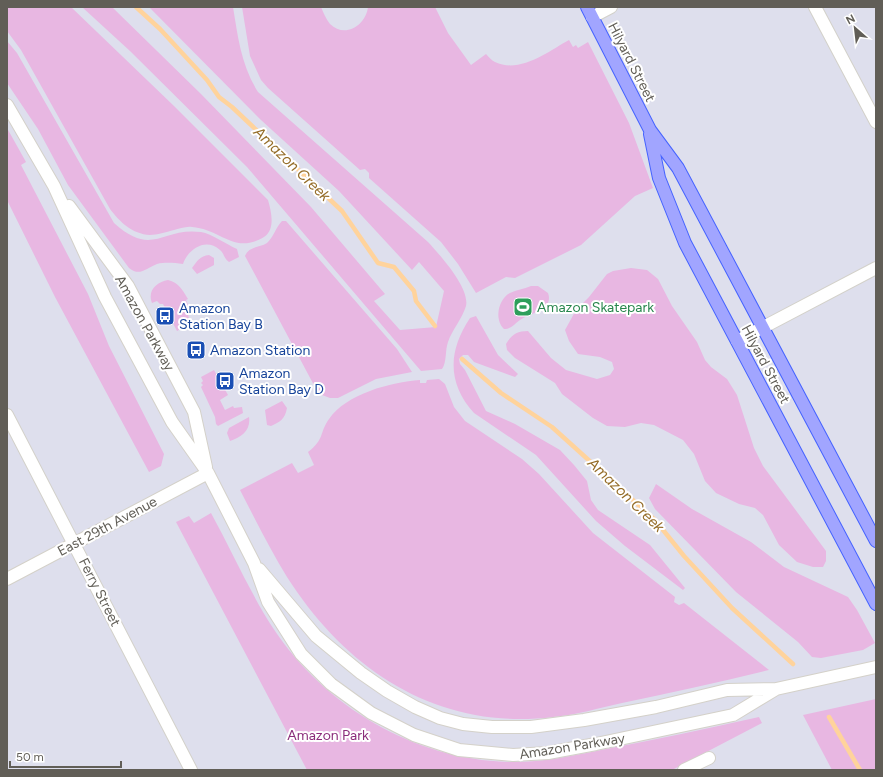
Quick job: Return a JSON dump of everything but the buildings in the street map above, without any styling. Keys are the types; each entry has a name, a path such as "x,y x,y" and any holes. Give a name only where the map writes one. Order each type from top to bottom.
{"main road":[{"path":"589,12 611,7"},
{"path":"815,7 876,122"},
{"name":"Hilyard Street","path":"589,12 650,130 678,168 876,541"},
{"name":"Amazon Parkway","path":"7,104 54,186 109,304 172,422 208,473 254,563 268,602 301,654 331,684 371,713 414,736 459,750 513,755 548,752 596,744 733,715 776,689"},
{"name":"Hilyard Street","path":"650,130 660,178 685,243 876,604"},
{"name":"Amazon Parkway","path":"54,186 128,286 194,412 208,473"},
{"path":"737,341 876,268"},
{"name":"Ferry Street","path":"7,415 191,770"},
{"name":"East 29th Avenue","path":"7,579 208,473"},
{"name":"Amazon Parkway","path":"254,563 316,636 342,659 387,691 415,707 440,718 463,724 492,727 531,728 656,707 727,690 776,689 876,667"},
{"path":"684,770 709,758"}],"green space":[{"path":"7,7 71,7 174,106 268,200 272,220 268,234 253,242 244,243 228,240 211,232 192,227 185,227 150,235 132,230 122,223 110,209 21,50 7,31"},
{"path":"82,7 112,7 201,94 311,207 385,294 374,301 400,330 436,327 444,291 419,262 412,270 339,191 261,120 149,7 233,7 244,61 252,82 258,92 428,242 459,281 466,299 466,306 448,342 445,363 442,369 421,371 247,167 130,51"},
{"path":"242,7 321,7 330,24 342,30 348,30 359,24 366,14 368,7 435,7 448,33 471,65 486,54 495,62 505,65 514,65 534,60 569,40 573,47 576,45 578,48 588,42 629,123 653,188 635,196 581,245 515,278 506,277 476,293 458,264 441,242 369,178 369,173 365,169 360,170 268,88 261,80 250,56"},
{"path":"7,41 17,53 114,223 127,233 138,238 148,240 157,239 176,233 205,233 237,249 239,257 229,262 221,251 215,246 203,245 198,246 193,250 185,259 183,264 160,263 140,272 133,271 129,268 68,185 38,129 7,83"},
{"path":"7,128 26,162 21,165 88,294 109,346 164,454 161,466 149,472 55,297 7,200"},
{"path":"282,221 286,221 397,349 412,372 376,379 338,398 330,398 322,395 316,389 245,256 249,250 267,243"},
{"path":"209,255 214,258 214,265 197,274 192,268 197,261"},
{"path":"631,268 647,270 658,279 672,306 697,342 705,360 711,367 727,379 737,395 754,448 763,466 826,551 826,561 823,567 813,567 797,562 779,545 763,515 755,508 739,504 716,493 705,481 694,454 683,440 654,425 641,423 625,427 607,426 593,418 562,394 555,383 515,358 507,350 506,344 512,336 528,331 551,358 566,370 597,379 610,375 614,369 612,362 600,357 578,354 569,341 565,330 576,310 589,297 607,274 613,271"},
{"path":"168,280 175,283 182,289 188,299 186,300 190,309 188,314 190,324 177,331 163,304 160,304 157,301 152,303 151,298 154,287"},
{"name":"Amazon Skatepark","path":"531,286 538,286 548,293 549,299 547,304 545,307 523,318 511,327 504,329 498,315 500,305 503,300 510,293"},
{"path":"476,316 498,355 518,374 515,377 474,362 468,355 463,355 459,359 460,364 465,370 486,411 515,424 560,450 587,481 591,500 598,510 650,545 685,588 683,590 625,546 596,521 536,455 474,413 465,402 455,378 454,355 463,330 470,318"},
{"path":"214,370 228,395 220,400 225,410 233,406 234,408 242,407 243,413 218,426 201,387 203,385 201,383 203,381 201,377"},
{"path":"439,379 445,384 454,407 465,421 522,459 539,474 593,533 675,597 674,602 679,605 684,603 769,670 570,715 511,719 471,714 434,704 399,688 367,666 338,640 311,611 287,577 240,490 292,463 298,473 314,465 308,452 319,440 329,419 337,410 358,396 396,383 420,380 420,383 426,383 427,380"},
{"path":"282,401 287,408 283,417 271,426 267,425 265,410"},
{"path":"249,417 249,426 245,432 230,441 227,433 229,428"},
{"path":"656,484 692,509 751,542 784,567 848,597 875,643 863,650 821,658 812,657 798,642 736,592 655,509 649,498"},
{"name":"Amazon Park","path":"211,513 264,614 294,656 318,682 345,704 375,724 406,739 439,751 473,759 520,762 578,755 759,717 762,723 672,770 307,770 176,522 189,516 194,523"},
{"path":"876,699 876,770 832,770 803,715"}],"waterway":[{"name":"Amazon Creek","path":"136,7 160,29 207,80 219,97 232,107 342,211 378,263 394,267 414,291 416,301 435,326"},
{"name":"Amazon Creek","path":"462,359 501,393 552,427 655,520 684,556 732,608 793,664"},
{"name":"Amazon Creek","path":"829,717 860,770"}],"place":[{"name":"Amazon Skatepark","path":"523,307"},
{"name":"Amazon Station Bay B","path":"165,316"},
{"name":"Amazon Station","path":"196,350"},
{"name":"Amazon Station Bay D","path":"225,381"}]}
